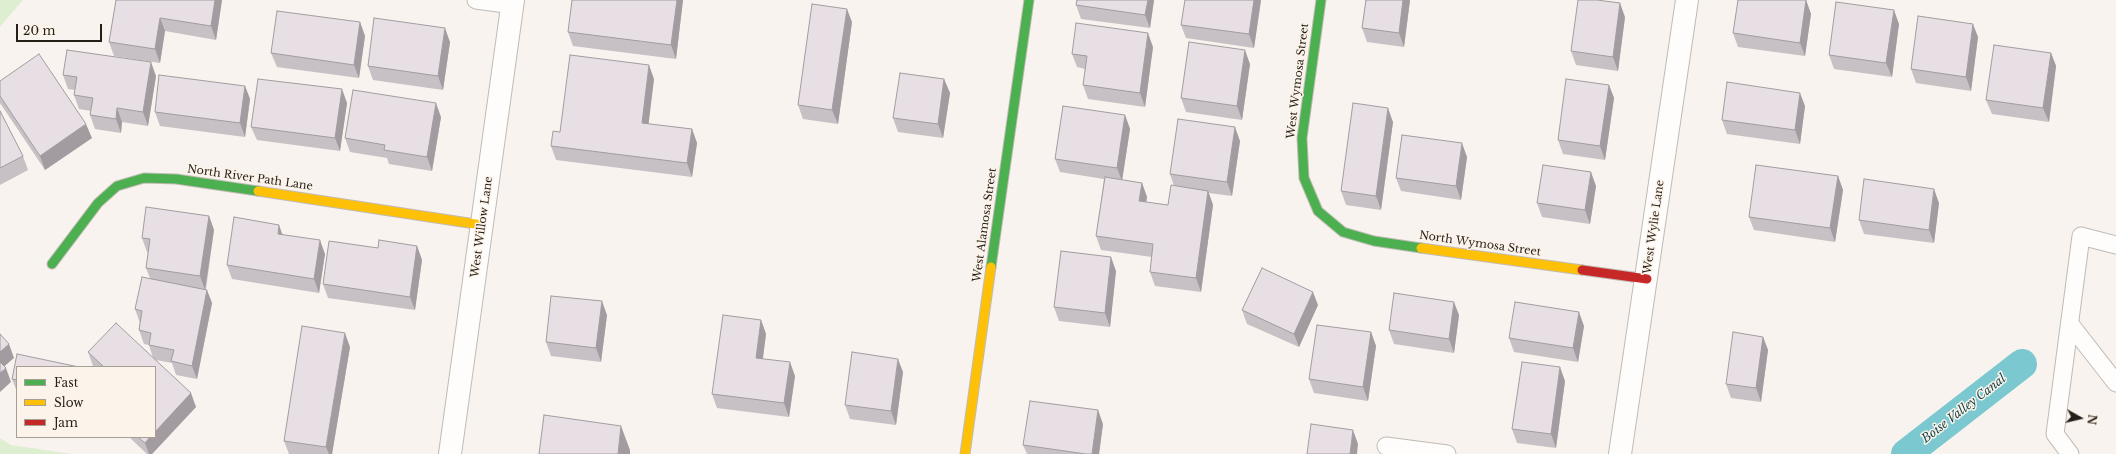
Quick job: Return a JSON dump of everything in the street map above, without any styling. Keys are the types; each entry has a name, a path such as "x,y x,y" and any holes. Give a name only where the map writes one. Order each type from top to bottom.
{"street":[{"name":"West Alamosa Street","path":"965,454 1029,0"},
{"name":"West Wymosa Street","path":"1318,211 1304,178 1302,138 1321,0"},
{"name":"West Wylie Lane","path":"1620,454 1647,280 1687,0"},
{"name":"West Willow Lane","path":"450,454 513,2"},
{"name":"North River Path Lane","path":"52,264 98,202 117,186 144,178 176,179 482,225"},
{"name":"North Wymosa Street","path":"1318,211 1343,232 1374,241 1647,280"}],"lane":[{"path":"476,0 513,2"},
{"path":"2069,454 2055,434 2081,236 2116,245"},
{"path":"2070,324 2116,383"},
{"path":"1386,446 1447,454"}],"green space":[{"path":"0,0 23,0 0,27"},
{"path":"0,438 11,445 72,454 0,454"}],"building":[{"path":"116,0 215,0 211,26 160,18 155,49 109,42"},
{"path":"572,0 677,0 671,45 568,32"},
{"path":"1077,0 1148,0 1145,15 1076,5"},
{"path":"1185,0 1254,0 1249,34 1181,25"},
{"path":"1366,0 1403,0 1399,33 1362,28"},
{"path":"1578,0 1597,0 1620,3 1613,57 1571,51"},
{"path":"1738,0 1806,0 1800,43 1733,33"},
{"path":"1836,2 1894,10 1886,63 1829,55"},
{"path":"812,4 847,9 832,110 798,105"},
{"path":"277,11 360,22 354,65 271,53"},
{"path":"1918,16 1973,24 1966,77 1911,69"},
{"path":"374,18 445,28 438,76 368,66"},
{"path":"1076,23 1148,33 1140,93 1083,85 1087,56 1072,54"},
{"path":"1189,42 1245,50 1237,106 1181,98"},
{"path":"1994,45 2051,53 2043,108 1986,100"},
{"path":"67,50 151,62 143,112 117,108 116,119 90,115 93,98 74,95 77,77 63,75"},
{"path":"39,54 86,124 40,156 0,96 0,81"},
{"path":"570,55 649,65 642,123 692,129 687,163 551,146 553,131 560,132"},
{"path":"900,73 944,79 938,124 893,118"},
{"path":"159,75 245,86 240,123 155,112"},
{"path":"258,79 342,89 335,138 251,127"},
{"path":"1566,79 1609,85 1600,146 1558,140"},
{"path":"1727,82 1800,93 1795,130 1722,120"},
{"path":"353,90 436,103 427,157 384,150 385,145 345,138"},
{"path":"1353,103 1388,108 1376,196 1341,191"},
{"path":"1063,106 1125,115 1117,168 1055,159"},
{"path":"0,111 23,156 0,168"},
{"path":"1178,119 1235,127 1227,182 1170,174"},
{"path":"1402,135 1462,143 1456,186 1396,178"},
{"path":"1543,165 1591,172 1585,210 1537,203"},
{"path":"1756,165 1838,176 1830,228 1749,217"},
{"path":"1105,177 1142,183 1139,201 1168,205 1171,185 1208,191 1196,278 1150,272 1153,244 1096,236"},
{"path":"1864,179 1934,189 1929,230 1859,220"},
{"path":"146,207 209,216 200,276 146,268 150,239 142,238"},
{"path":"234,217 279,225 278,234 320,240 314,279 227,265"},
{"path":"379,240 417,246 410,297 323,284 329,241 378,248"},
{"path":"1061,251 1111,257 1105,313 1054,307"},
{"path":"1262,268 1313,292 1294,334 1242,310"},
{"path":"142,277 207,290 192,366 171,361 174,350 149,345 151,333 139,330 142,311 135,309"},
{"path":"1394,293 1454,302 1449,339 1389,330"},
{"path":"551,296 602,301 596,348 546,342"},
{"path":"1515,302 1579,312 1573,348 1509,338"},
{"path":"723,315 761,320 756,358 790,362 784,403 712,394"},
{"path":"116,323 191,393 156,431 156,366 103,366 88,352"},
{"path":"1317,325 1371,332 1363,387 1309,379"},
{"path":"302,326 345,333 326,447 284,441"},
{"path":"1733,332 1763,337 1756,388 1726,384"},
{"path":"0,334 9,344 0,352"},
{"path":"852,352 898,359 891,411 845,405"},
{"path":"17,354 74,366 16,366 16,380 12,379"},
{"path":"0,362 6,368 0,373"},
{"path":"1522,362 1560,367 1551,434 1512,429"},
{"path":"1030,401 1098,410 1092,454 1023,445"},
{"path":"544,415 621,426 618,454 539,454"},
{"path":"1311,424 1353,430 1350,454 1307,454"},
{"path":"139,438 149,438 145,443"}],"waterway":[{"name":"Boise Valley Canal","path":"1906,454 2022,364"}],"traffic: fast":[{"path":"991,267 1029,0"},
{"path":"1321,0 1302,138 1304,178 1318,211 1343,232 1374,241 1421,248"},
{"path":"52,264 98,203 117,186 144,178 176,179 258,191"}],"traffic: slow":[{"path":"258,191 482,225"},
{"path":"1421,248 1582,270"},
{"path":"965,454 991,267"}],"traffic: jam":[{"path":"1582,270 1647,279"}]}
